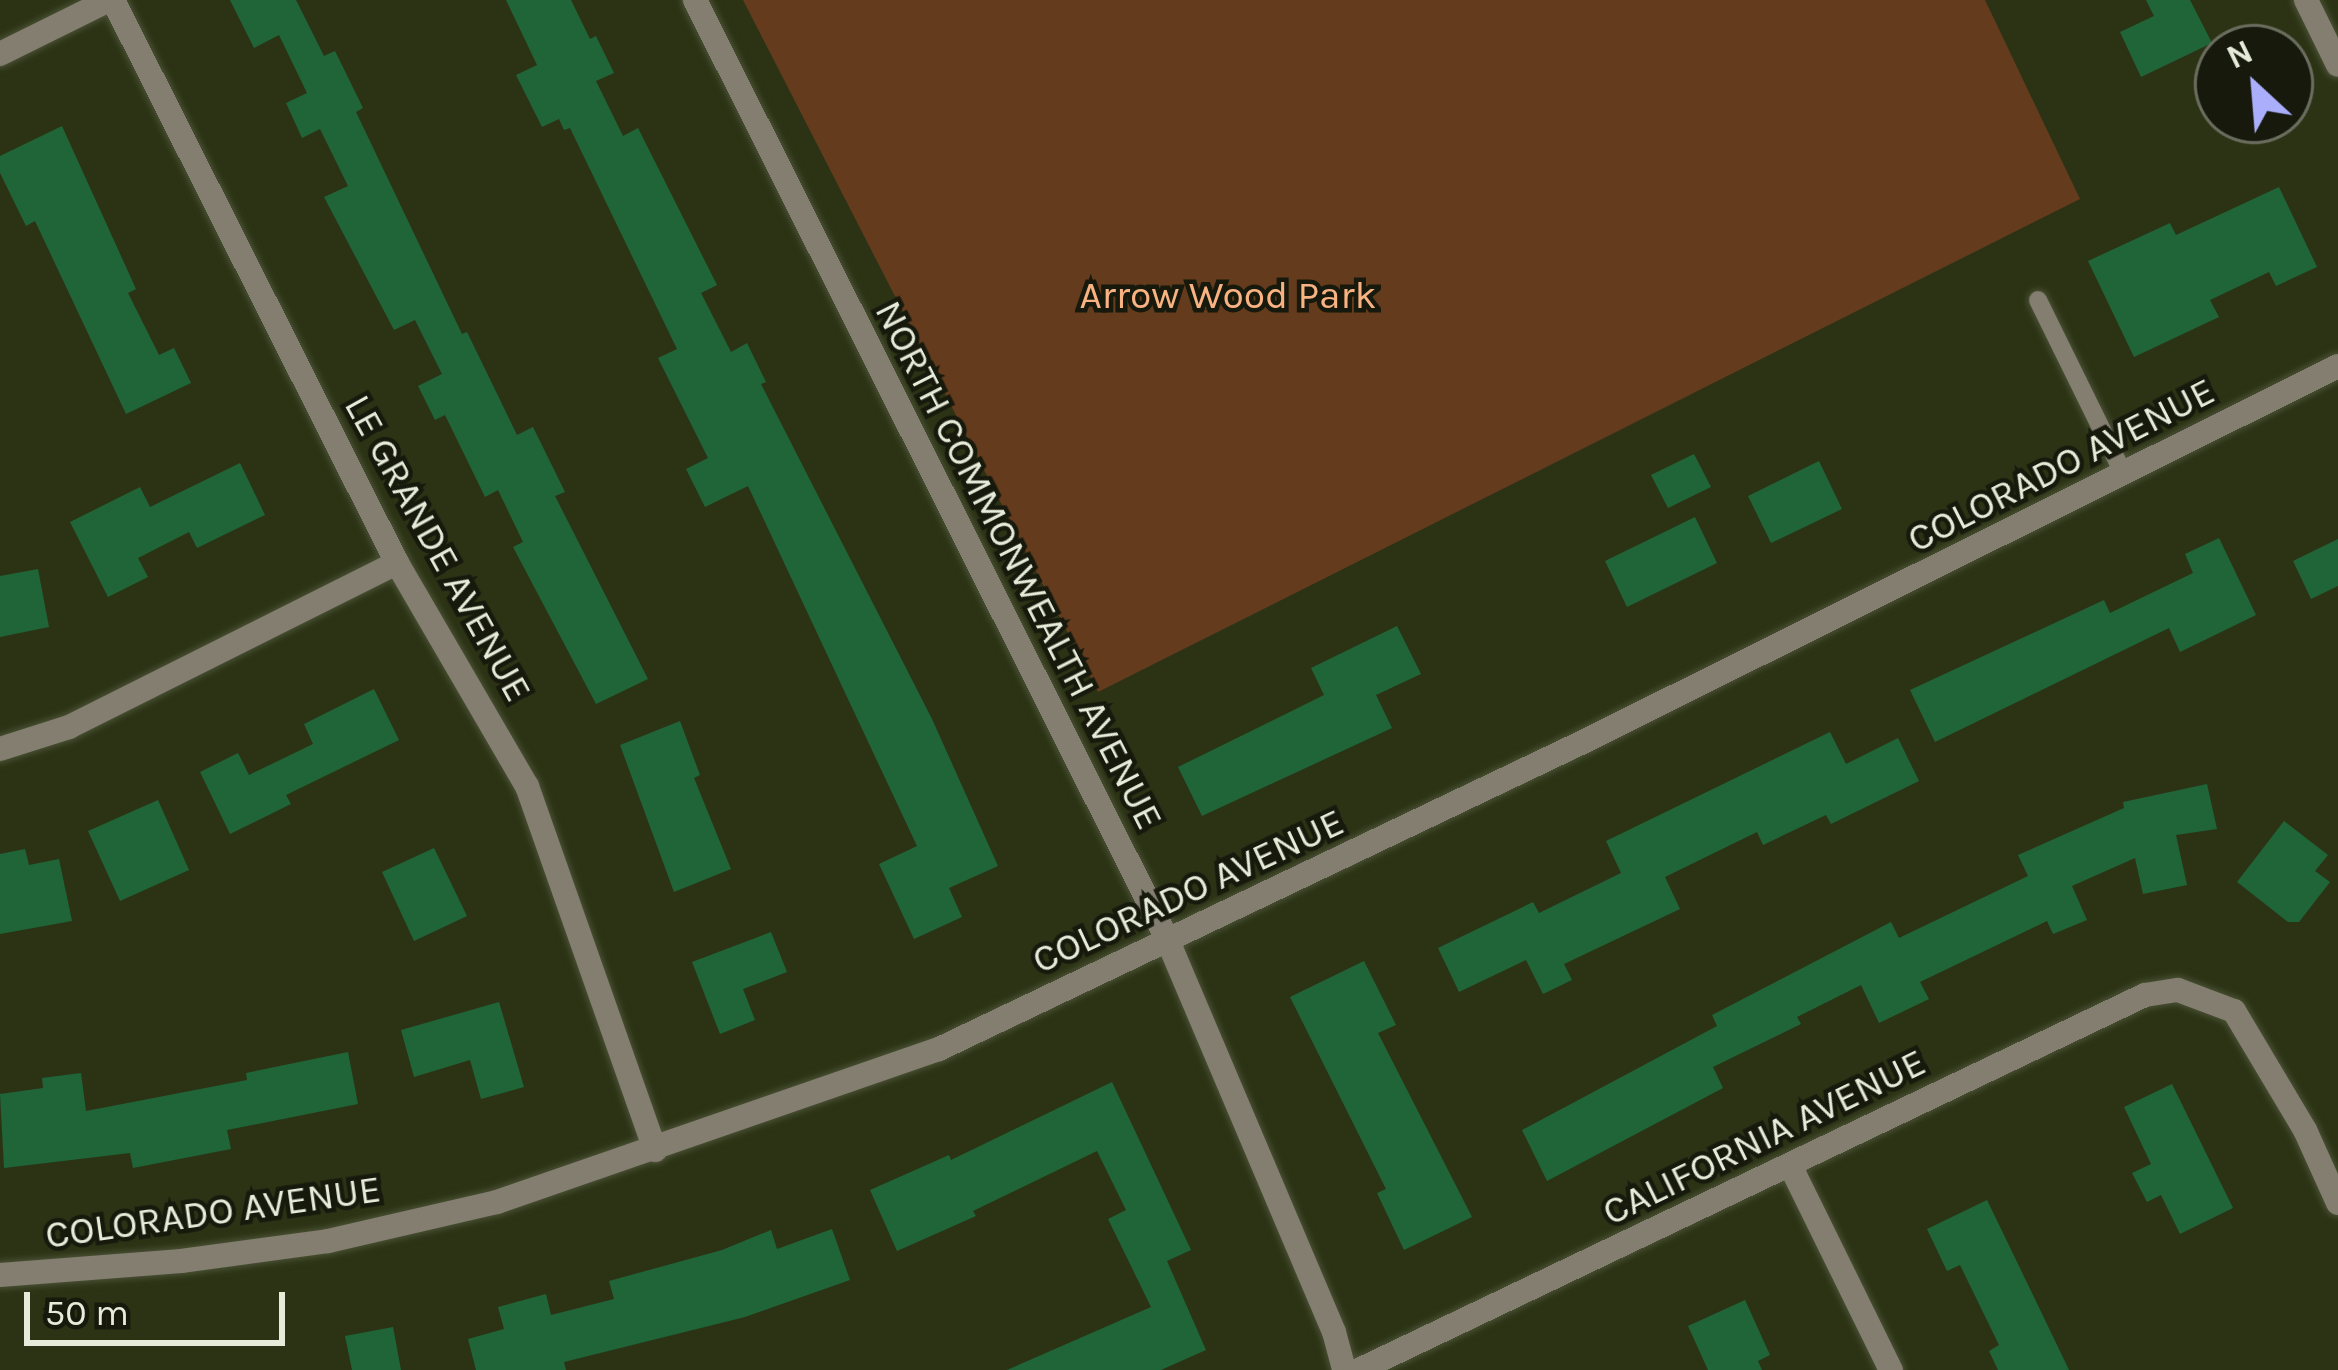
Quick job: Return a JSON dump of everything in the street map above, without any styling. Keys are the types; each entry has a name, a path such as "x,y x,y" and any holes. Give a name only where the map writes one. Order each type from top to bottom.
{"street":[{"path":"0,54 111,0"},
{"name":"LE GRANDE AVENUE","path":"111,0 397,563 527,786 655,1150"},
{"name":"NORTH COMMONWEALTH AVENUE","path":"694,0 1168,941 1334,1332 1344,1370"},
{"path":"2306,0 2338,65"},
{"name":"COLORADO AVENUE","path":"0,1275 181,1261 328,1241 497,1202 939,1049 2124,475 2338,366"},
{"path":"0,749 68,727 397,563"},
{"name":"CALIFORNIA AVENUE","path":"1359,1370 2145,995 2178,990 2234,1011 2305,1130 2338,1203"},
{"path":"1790,1165 1891,1370"}],"lane":[{"path":"2038,300 2124,475"}],"green space":[{"name":"Arrow Wood Park","path":"743,0 1985,0 2080,199 1098,692"}],"building":[{"path":"230,0 296,0 324,56 335,51 363,108 356,112 462,334 467,332 517,435 533,427 565,492 555,496 648,679 596,704 513,547 523,542 498,490 485,497 445,415 435,420 418,386 442,374 415,320 394,330 324,197 348,186 320,129 302,138 286,103 307,93 279,35 254,48"},
{"path":"506,0 571,0 590,39 596,36 614,73 596,81 623,136 638,128 717,285 701,293 731,352 747,343 766,382 761,384 932,719 998,866 949,888 962,917 914,939 879,864 917,846 748,486 705,507 686,469 708,458 658,358 677,349 570,128 564,130 559,119 542,127 516,75 537,65"},
{"path":"2146,0 2190,0 2202,24 2194,24 2194,52 2141,77 2120,32 2154,16"},
{"path":"62,126 136,289 128,293 159,355 174,348 191,383 126,414 35,221 26,226 0,173 0,156"},
{"path":"2279,187 2317,267 2276,286 2269,272 2210,300 2219,317 2134,357 2088,261 2170,223 2176,235"},
{"path":"1694,454 1711,487 1668,508 1651,475"},
{"path":"1819,461 1842,509 1771,543 1748,496"},
{"path":"240,463 265,515 197,548 189,532 138,558 148,577 108,597 70,522 140,487 150,507"},
{"path":"1695,517 1717,563 1627,607 1605,561"},
{"path":"2219,538 2256,615 2180,652 2169,628 1935,742 1910,690 2104,600 2110,613 2193,573 2185,554"},
{"path":"2338,539 2338,586 2311,599 2293,561"},
{"path":"38,569 49,627 0,637 0,576"},
{"path":"1397,626 1421,674 1376,695 1392,728 1202,816 1178,767 1324,695 1311,668"},
{"path":"374,689 399,740 286,795 291,804 230,834 200,772 238,753 249,775 313,744 304,724"},
{"path":"680,721 700,775 694,778 731,869 674,892 620,745"},
{"path":"1830,732 1846,764 1898,738 1919,781 1831,824 1826,815 1763,845 1757,832 1665,877 1680,909 1564,964 1572,980 1543,994 1526,960 1459,992 1438,948 1533,902 1539,913 1621,873 1606,841"},
{"path":"2207,784 2217,829 2176,835 2187,885 2143,894 2135,858 2072,886 2087,920 2053,934 2047,921 1920,982 1929,999 1879,1023 1861,985 1797,1017 1801,1024 1713,1067 1723,1088 1547,1181 1522,1130 1717,1026 1712,1015 1891,922 1899,938 2028,876 2018,855 2124,808 2123,802"},
{"path":"158,800 189,870 120,901 88,831"},
{"path":"2284,821 2328,855 2315,871 2330,882 2299,922 2288,922 2237,882"},
{"path":"434,848 467,916 414,941 382,872"},
{"path":"25,849 29,865 59,859 72,921 0,934 0,854"},
{"path":"771,932 787,972 743,989 755,1020 720,1034 692,962"},
{"path":"1364,961 1396,1025 1378,1033 1472,1217 1404,1250 1377,1193 1386,1189 1290,997"},
{"path":"499,1002 524,1087 481,1099 470,1060 414,1077 401,1030"},
{"path":"348,1052 358,1104 227,1130 231,1149 133,1168 130,1153 4,1168 0,1094 43,1088 42,1078 81,1073 86,1111 247,1080 246,1073"},
{"path":"1112,1082 1191,1250 1167,1261 1206,1350 1161,1370 1007,1370 1151,1307 1108,1219 1126,1210 1097,1151 973,1211 976,1216 897,1251 870,1190 949,1155 951,1160"},
{"path":"2172,1084 2233,1208 2180,1234 2161,1195 2147,1202 2132,1173 2151,1164 2124,1107"},
{"path":"1987,1200 2069,1370 1998,1370 1989,1351 1999,1345 1960,1265 1947,1271 1927,1229"},
{"path":"832,1229 850,1280 745,1317 564,1362 566,1370 476,1370 468,1339 504,1329 498,1307 546,1294 551,1315 614,1299 609,1281 722,1250 771,1230 777,1249"},
{"path":"1745,1300 1770,1355 1758,1361 1762,1370 1708,1370 1688,1326"},
{"path":"393,1327 401,1370 352,1370 345,1336"}]}
